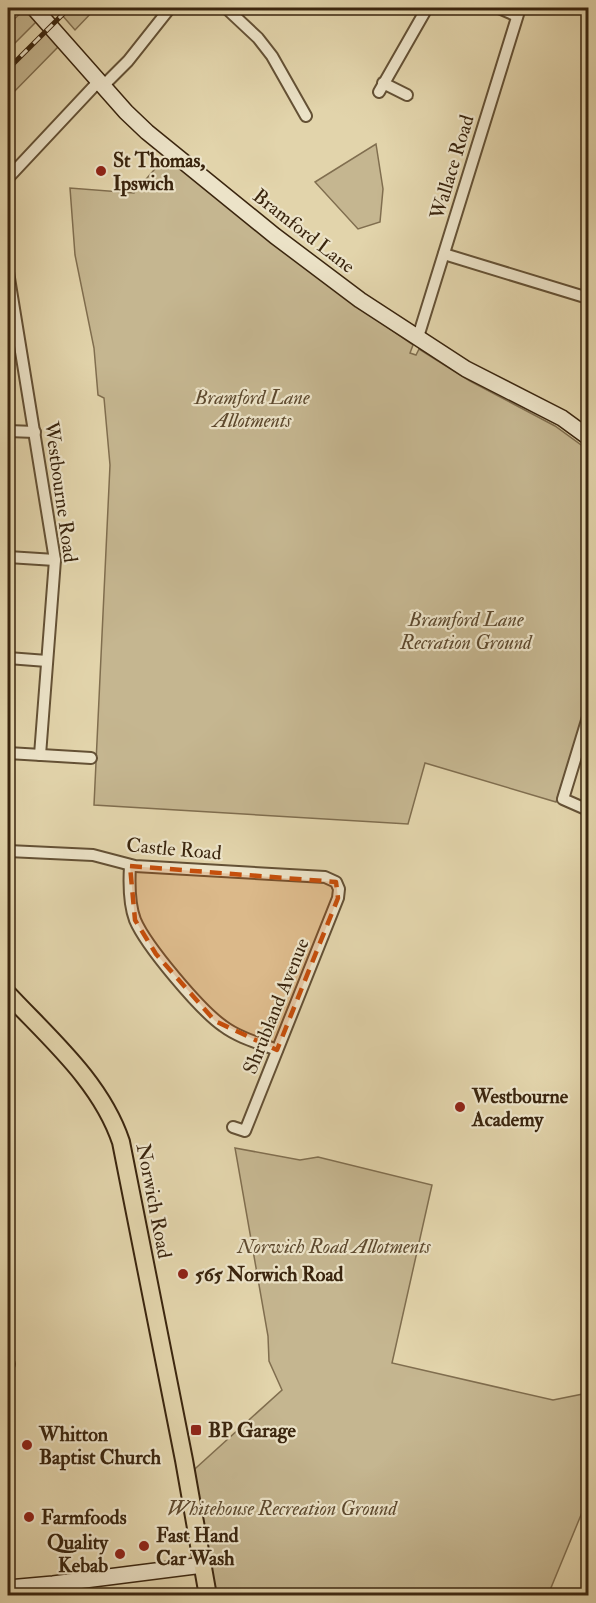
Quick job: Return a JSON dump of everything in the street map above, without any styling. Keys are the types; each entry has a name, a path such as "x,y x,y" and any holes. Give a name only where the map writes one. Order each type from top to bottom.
{"main road":[{"name":"Norwich Road","path":"8,994 87,1080 100,1098 119,1134 127,1164 184,1460 186,1482 196,1519 208,1596"}],"street":[{"path":"8,12 13,8"},
{"name":"Bramford Lane","path":"34,8 100,85 147,132 256,222 360,300 466,369 562,418 588,436"},
{"path":"8,178 100,85 128,61 170,8"},
{"path":"226,8 258,38 272,56 306,116"},
{"path":"407,95 381,88 427,8"},
{"path":"499,8 519,12"},
{"name":"Wallace Road","path":"418,337 519,12"},
{"path":"444,254 588,298"},
{"name":"Westbourne Road","path":"8,272 55,560 40,755"},
{"path":"8,431 34,432"},
{"path":"8,557 55,560"},
{"path":"8,658 47,661"},
{"path":"588,717 563,799 588,810"},
{"path":"8,753 91,758"},
{"name":"Castle Road","path":"8,851 93,855 130,866 325,877 336,882"},
{"path":"130,866 133,913 151,947 215,1021 235,1034 277,1050"},
{"name":"Shrubland Avenue","path":"233,1127 245,1131 338,898 339,890 336,882"},
{"path":"8,1588 203,1564"}],"highlighted area":[{"path":"130,866 336,882 338,898 277,1050 215,1021 156,954 135,920"}],"green space":[{"path":"26,8 37,21 8,50 8,25"},
{"path":"70,8 96,8 75,30 62,15"},
{"path":"46,31 59,46 8,98 8,68"},
{"path":"376,144 383,189 380,222 358,229 315,182"},
{"name":"Bramford Lane Allotments","path":"167,155 351,302 413,345 410,353 416,355 419,349 470,381 555,426 588,450 588,700 556,802 425,763 408,824 94,805 110,465 104,398 98,395 94,348 75,255 70,188 134,193"},
{"path":"235,1148 300,1160 318,1157 432,1185 392,1363 553,1400 588,1393 588,1498 548,1595 467,1595 453,1589 446,1596 208,1595 186,1477 282,1390 269,1361 268,1336"}],"railway":[{"path":"8,69 69,8"}],"place":[{"name":"St Thomas, Ipswich","path":"101,171"},
{"name":"Westbourne Academy","path":"460,1107"},
{"name":"565 Norwich Road","path":"183,1274"},
{"name":"BP Garage","path":"196,1430"},
{"name":"Whitton Baptist Church","path":"27,1445"},
{"name":"Farmfoods","path":"29,1517"},
{"name":"Fast Hand Car Wash","path":"144,1546"},
{"name":"Quality Kebab","path":"120,1554"}],"park label":[{"name":"Bramford Lane Recration Ground","path":"466,630"},
{"name":"Norwich Road Allotments","path":"334,1246"},
{"name":"Whitehouse Recreation Ground","path":"282,1508"}]}
